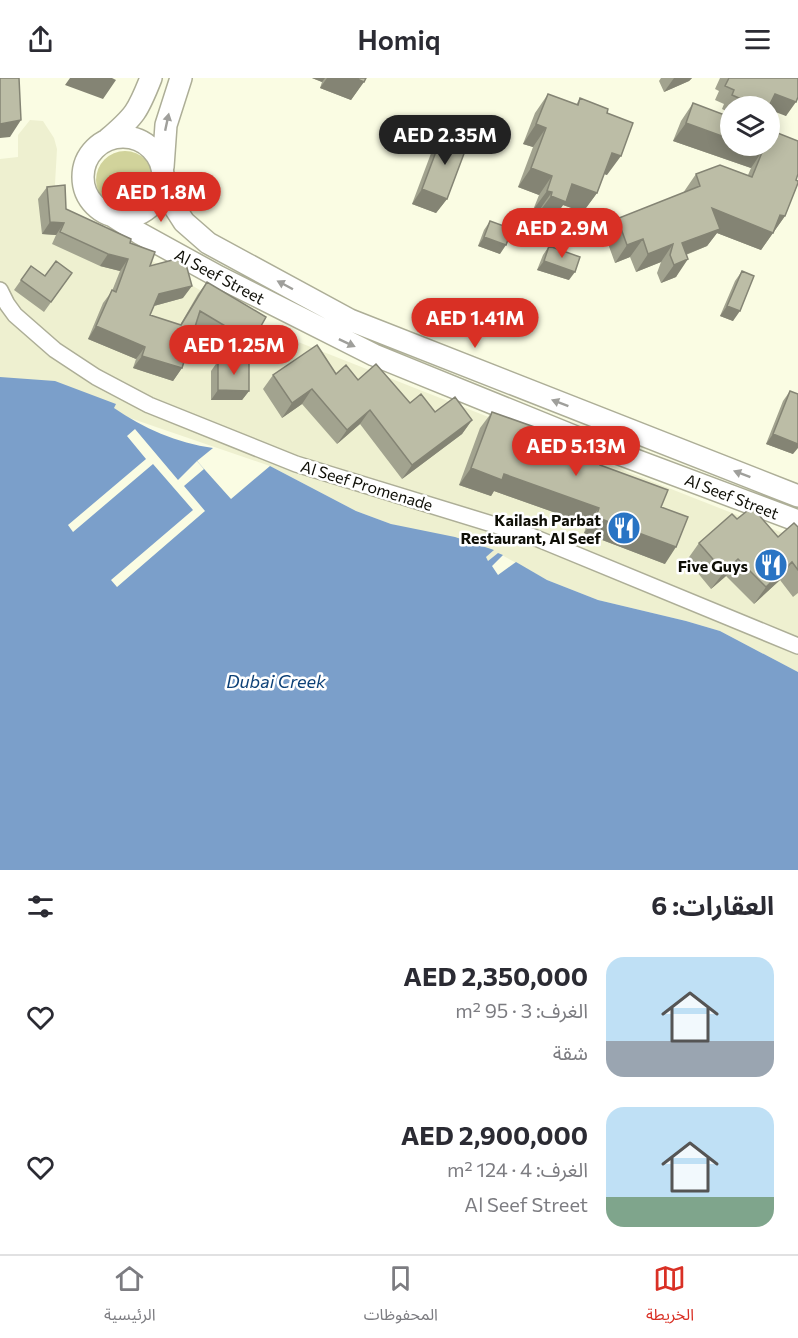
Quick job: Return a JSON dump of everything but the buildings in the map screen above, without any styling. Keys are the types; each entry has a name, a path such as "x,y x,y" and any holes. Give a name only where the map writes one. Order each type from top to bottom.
{"street":[{"name":"Al Seef Street","path":"151,78 136,113 127,124 98,145 84,165 82,175 87,196 101,211 111,215 132,216 151,206 162,188 166,125 181,78"},
{"name":"Al Seef Street","path":"108,139 118,136 138,138 154,150 175,208 184,222 201,238 350,320 798,496"},
{"name":"Al Seef Street","path":"111,215 129,228 229,282 374,355 598,446 798,521"},
{"name":"Al Seef Promenade","path":"0,290 15,315 55,350 96,377 148,405 296,464 531,536 798,646"}],"shaded area":[{"path":"30,120 43,121 54,138 57,149 55,184 61,205 260,327 798,539 798,672 720,631 598,600 547,580 498,553 488,561 486,557 493,551 391,524 356,511 270,466 54,392 0,385 0,159 18,157 18,135"}],"green space":[{"path":"119,151 131,151 146,159 154,174 154,186 146,201 131,209 119,209 104,201 96,186 96,174 104,159"}],"water":[{"name":"Dubai Creek","path":"0,377 55,381 116,404 114,408 161,434 213,448 197,461 231,499 270,466 356,511 391,524 455,537 494,550 486,557 488,561 498,553 503,555 492,566 498,575 516,562 547,580 598,600 720,631 798,672 798,870 0,870"}],"pier":[{"path":"135,429 178,480 197,461 204,469 184,486 205,511 117,587 111,580 193,510 153,464 73,532 68,525 146,459 127,436"}],"place":[{"name":"Kailash Parbat Restaurant, Al Seef","path":"624,528"},
{"name":"Five Guys","path":"771,565"}]}
